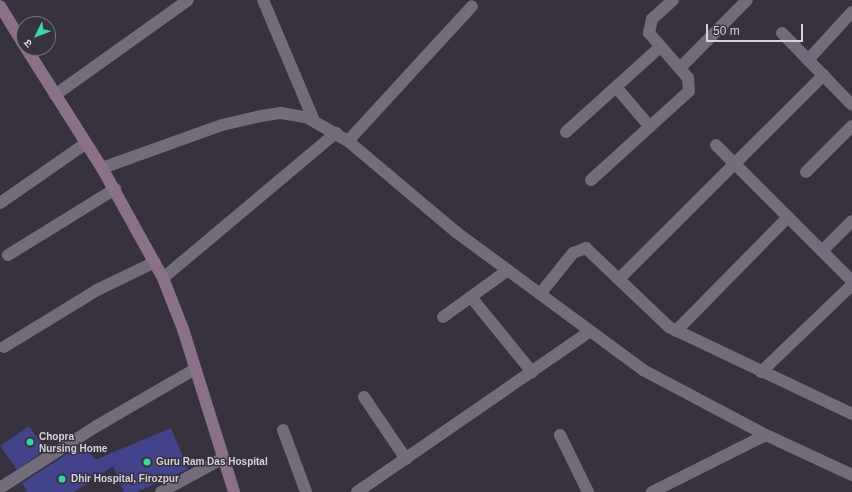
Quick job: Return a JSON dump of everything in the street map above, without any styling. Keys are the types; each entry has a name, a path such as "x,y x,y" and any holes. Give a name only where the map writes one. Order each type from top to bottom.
{"street":[{"path":"55,95 188,0"},
{"path":"263,0 314,121"},
{"path":"591,180 689,91 690,82 680,68 651,37 649,26 673,0"},
{"path":"680,68 747,0"},
{"path":"0,6 16,32"},
{"path":"348,141 472,6"},
{"path":"808,60 852,12"},
{"path":"782,33 852,105"},
{"path":"566,132 660,47"},
{"path":"31,56 115,189 163,278 195,369 234,492"},
{"path":"620,279 734,162 824,75"},
{"path":"616,87 650,127"},
{"path":"102,168 222,125 261,116 294,113 314,121 348,141 456,232 590,331 661,381 766,435 852,475"},
{"path":"806,172 852,126"},
{"path":"163,278 336,133"},
{"path":"0,203 86,144"},
{"path":"716,145 852,281"},
{"path":"8,255 115,189"},
{"path":"676,331 788,217"},
{"path":"822,251 852,221"},
{"path":"540,294 573,253 581,248 593,252 658,318 676,331 852,414"},
{"path":"4,347 84,296 155,262"},
{"path":"443,317 508,270"},
{"path":"761,372 852,285"},
{"path":"471,297 532,372"},
{"path":"357,492 590,331"},
{"path":"2,489 95,427 195,369"},
{"path":"364,397 406,459"},
{"path":"283,430 306,492"},
{"path":"560,435 588,492"},
{"path":"652,492 766,435"},
{"path":"161,492 223,458"}],"building":[{"path":"29,426 46,450 17,470 0,446"},
{"path":"171,428 188,469 137,492 124,492 113,466 74,492 27,492 22,483 84,443 95,460"}],"place":[{"name":"Chopra Nursing Home","path":"30,442"},
{"name":"Guru Ram Das Hospital","path":"147,462"},
{"name":"Dhir Hospital, Firozpur","path":"62,479"}]}
